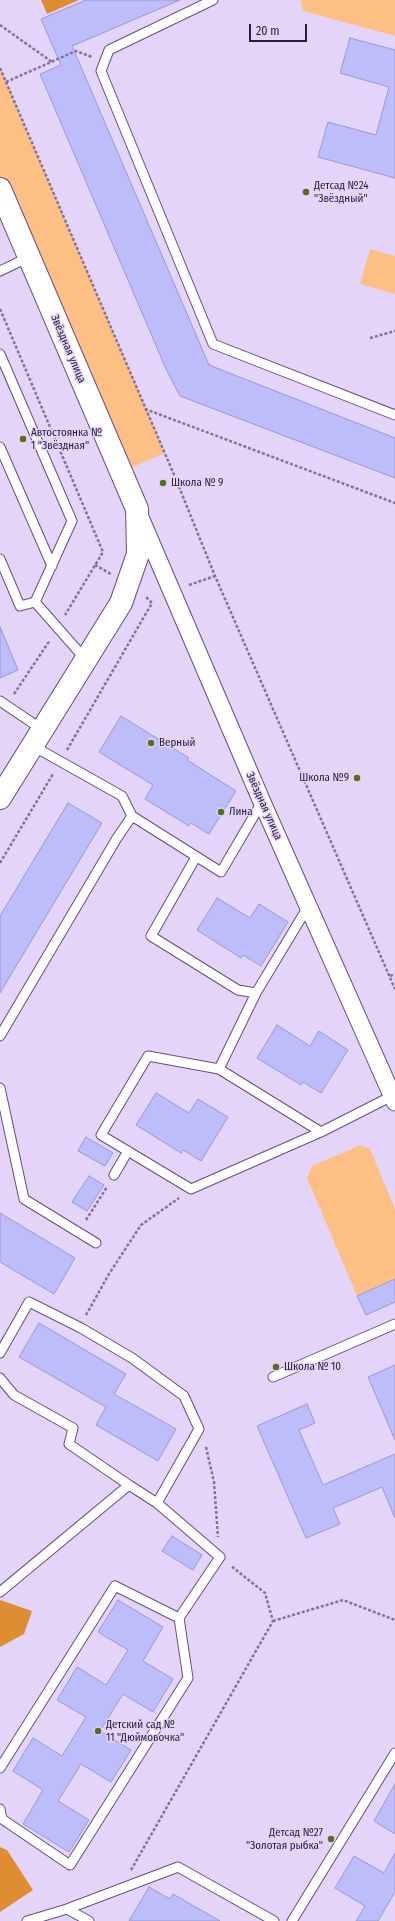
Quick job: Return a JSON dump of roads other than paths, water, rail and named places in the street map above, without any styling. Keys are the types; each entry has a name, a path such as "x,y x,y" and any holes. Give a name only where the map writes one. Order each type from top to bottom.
{"street":[{"name":"Звёздная улица","path":"0,189 262,802 394,1099"},
{"name":"Звёздная улица","path":"0,798 121,603 138,554 137,509"}],"lane":[{"path":"213,0 109,50 101,72 213,344 395,415"},
{"path":"0,271 29,257"},
{"path":"0,354 72,521 35,602 20,606 0,559"},
{"path":"0,447 52,566"},
{"path":"35,602 86,660"},
{"path":"3,703 60,761 122,796 132,816 221,872 262,802"},
{"path":"0,1036 116,838 132,816"},
{"path":"196,857 151,936 238,990 256,993"},
{"path":"219,1069 256,993 309,905"},
{"path":"321,1132 219,1069 148,1056 101,1135 191,1189 321,1132 394,1099"},
{"path":"0,1088 24,1199 96,1243"},
{"path":"114,1175 128,1151"},
{"path":"0,1353 29,1302 81,1328 132,1358 184,1396 199,1429 157,1503"},
{"path":"273,1377 395,1324"},
{"path":"0,1378 14,1395 73,1428 69,1444 157,1503 220,1558 179,1618 188,1678 70,1865 2,1819 0,1809"},
{"path":"0,1592 130,1485"},
{"path":"0,1768 115,1586 179,1618"},
{"path":"292,1921 395,1753"},
{"path":"27,1921 67,1909 178,1867 274,1921"},
{"path":"67,1909 89,1921"}],"place":[{"name":"Детсад №24 \"Звёздный\"","path":"306,192"},
{"name":"Автостоянка № 1 \"Звёздная\"","path":"23,439"},
{"name":"Школа № 9","path":"163,483"},
{"name":"Верный","path":"151,743"},
{"name":"Школа №9","path":"357,778"},
{"name":"Лина","path":"221,812"},
{"name":"Школа № 10","path":"276,1367"},
{"name":"Детский сад № 11 \"Дюймовочка\"","path":"98,1731"},
{"name":"Детсад №27 \"Золотая рыбка\"","path":"331,1839"}]}
